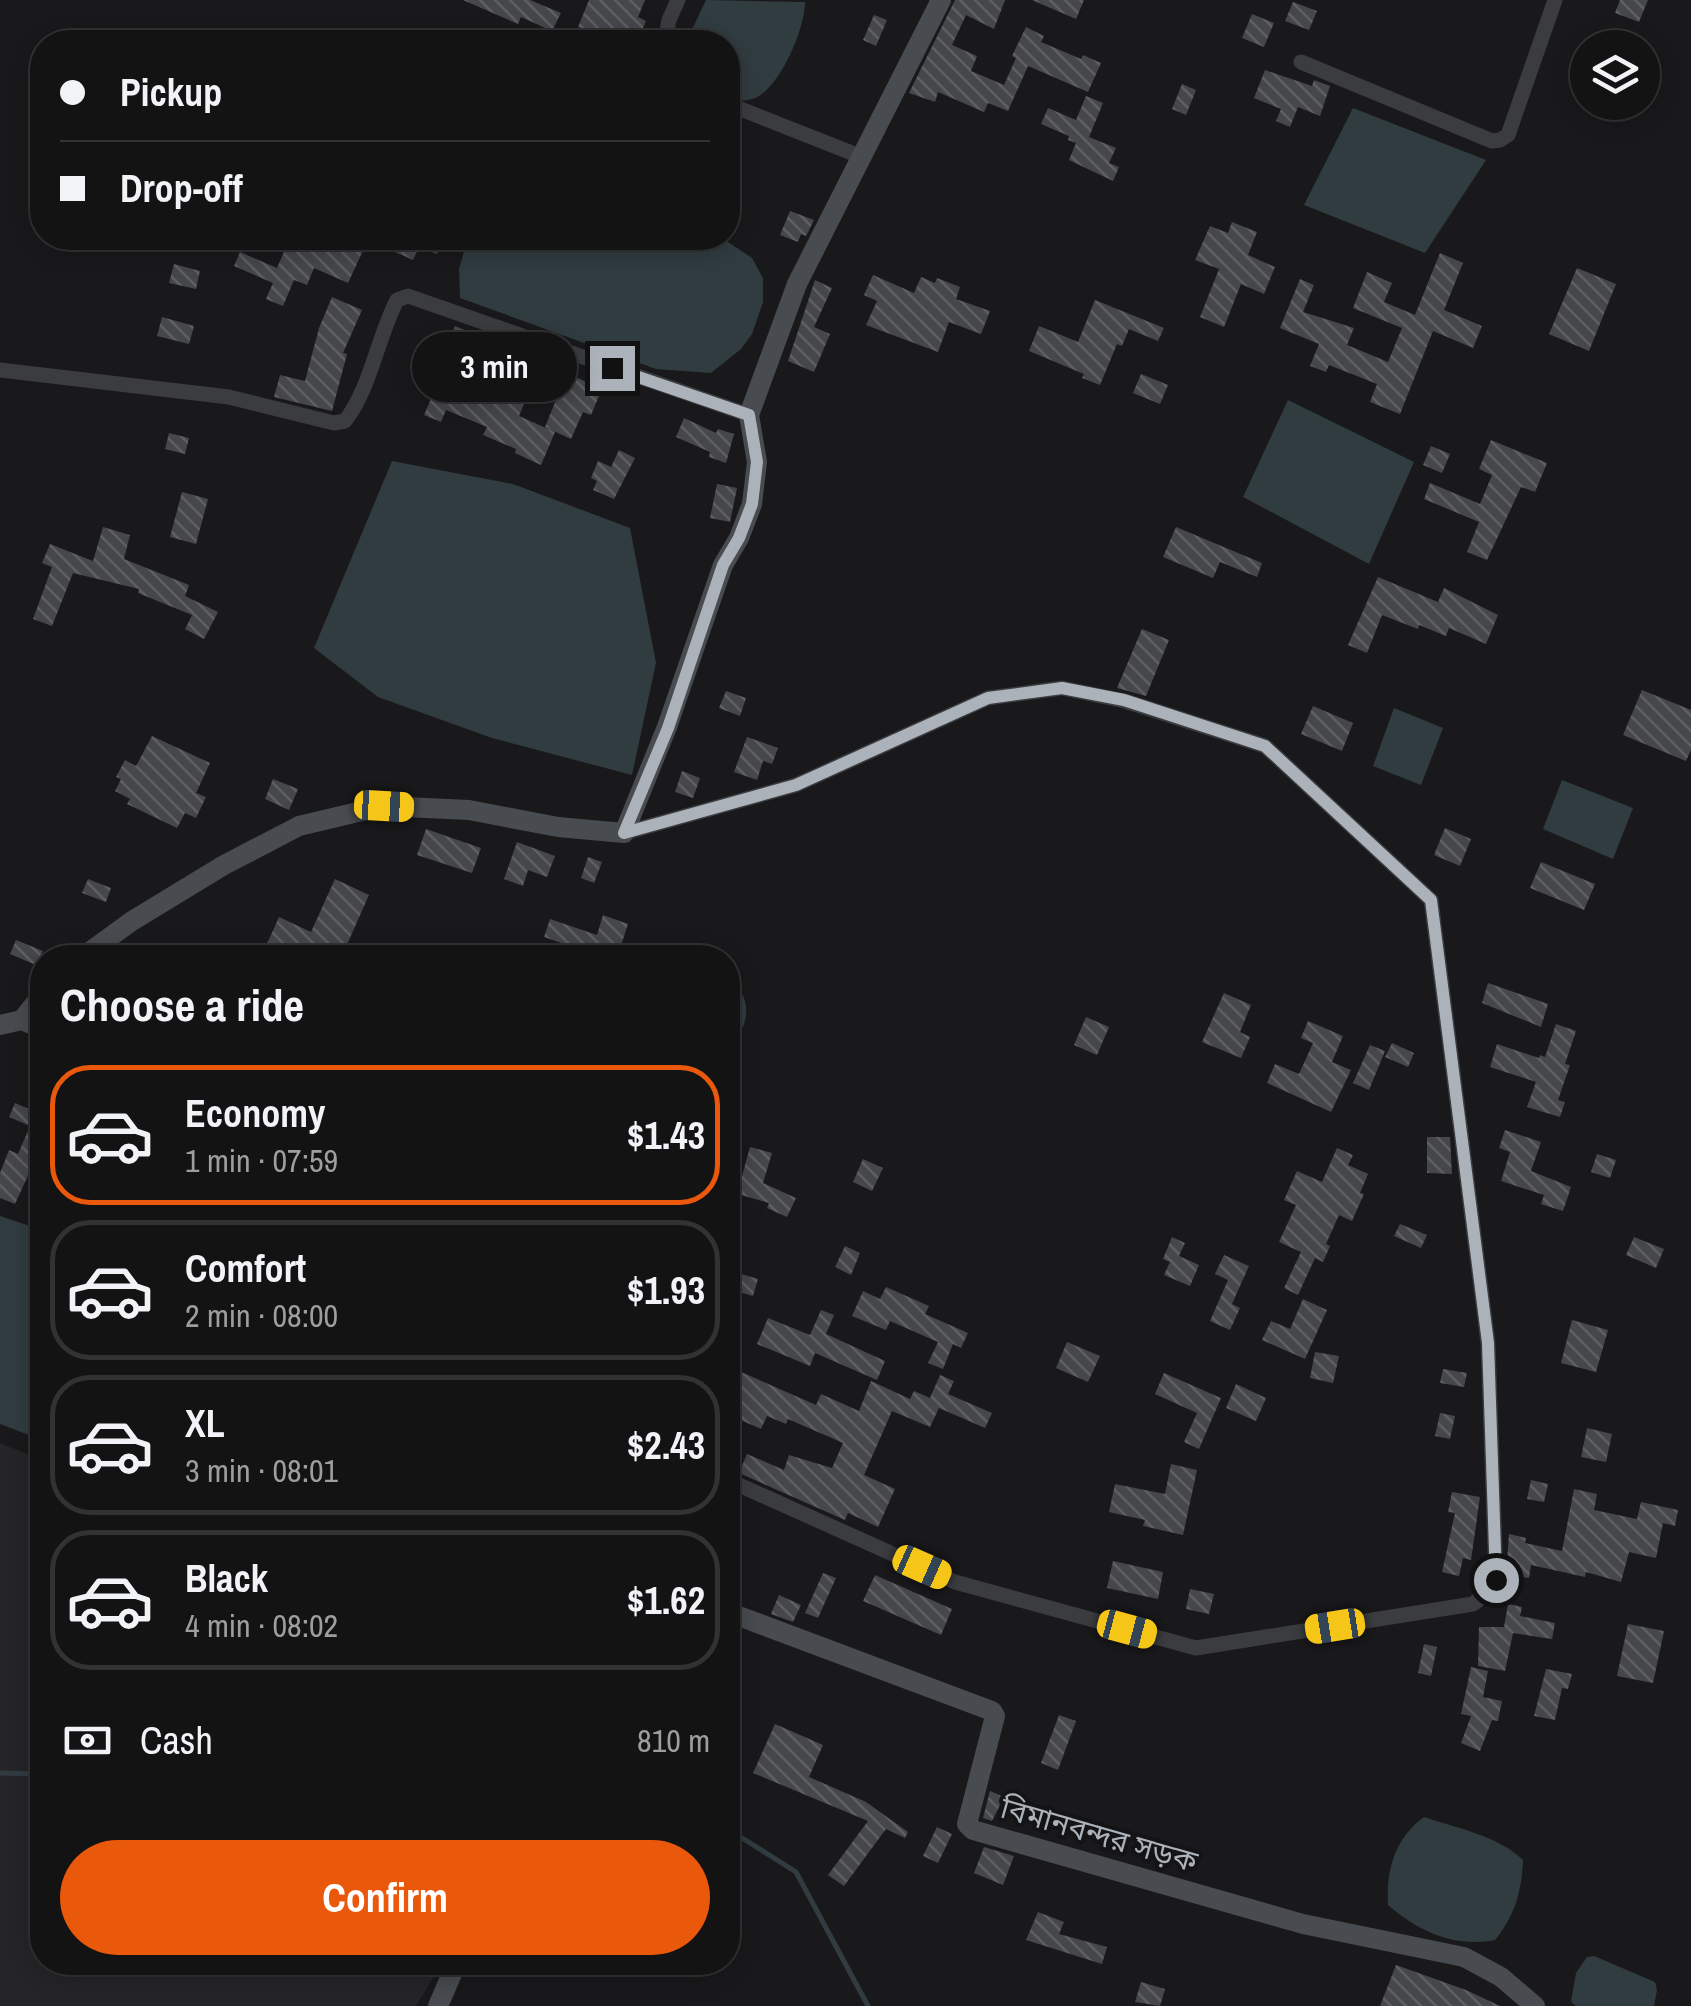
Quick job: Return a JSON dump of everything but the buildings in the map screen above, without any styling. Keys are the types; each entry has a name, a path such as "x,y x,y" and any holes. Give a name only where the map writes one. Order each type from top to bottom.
{"main road":[{"path":"98,945 224,865 299,826 384,806 468,810 558,827 624,833 668,728 723,565 752,504 757,462 749,415 797,284 941,0"},
{"path":"22,1020 30,1010"},
{"path":"0,1025 22,1020 30,1024"},
{"name":"বিমানবন্দর সড়ক","path":"740,1617 992,1712 995,1716 966,1824 973,1830 1303,1924 1464,1958 1501,1978 1535,2006"},
{"path":"438,2006 451,1975"}],"street":[{"path":"668,30 678,0"},
{"path":"1302,62 1492,141 1500,140 1508,135 1555,0"},
{"path":"740,109 862,157"},
{"path":"0,370 229,397 334,423 345,422 356,407 388,316 397,300 408,296 749,415"},
{"path":"624,833 796,785 988,698 1062,688 1124,700 1265,746 1431,900 1488,1343 1496,1580 1487,1593 1473,1604 1196,1648 954,1582 740,1485"}],"shaded area":[{"path":"706,0 805,2 791,54 768,89 751,99 740,100 740,30 692,30"},
{"path":"1353,108 1486,160 1425,253 1304,205"},
{"path":"465,250 740,250 752,258 763,278 763,302 752,334 741,349 711,373 656,369 460,298 459,269"},
{"path":"1288,400 1414,462 1369,564 1243,497"},
{"path":"392,461 513,484 630,528 656,663 632,775 492,738 378,697 314,648"},
{"path":"1394,708 1443,728 1421,785 1373,766"},
{"path":"1562,780 1633,808 1613,859 1543,829"},
{"path":"740,992 746,1006 740,1029"},
{"path":"0,1216 30,1226 30,1435 0,1424"},
{"path":"0,1443 30,1455 30,1975 435,1975 416,2006 0,2006"},
{"path":"1424,1817 1490,1839 1523,1860 1516,1902 1495,1940 1465,1942 1437,1935 1388,1905 1394,1856 1406,1835"},
{"path":"1594,1956 1655,1982 1654,2006 1576,2006 1571,2002 1576,1973 1587,1957"}],"waterway":[{"path":"0,1773 30,1774"},
{"path":"740,1837 796,1872 868,2006"}],"route":[{"path":"612,368 749,415 757,462 752,504 723,565 668,728 624,833 796,785 988,698 1062,688 1124,700 1265,746 1431,900 1488,1343 1496,1580"}]}
